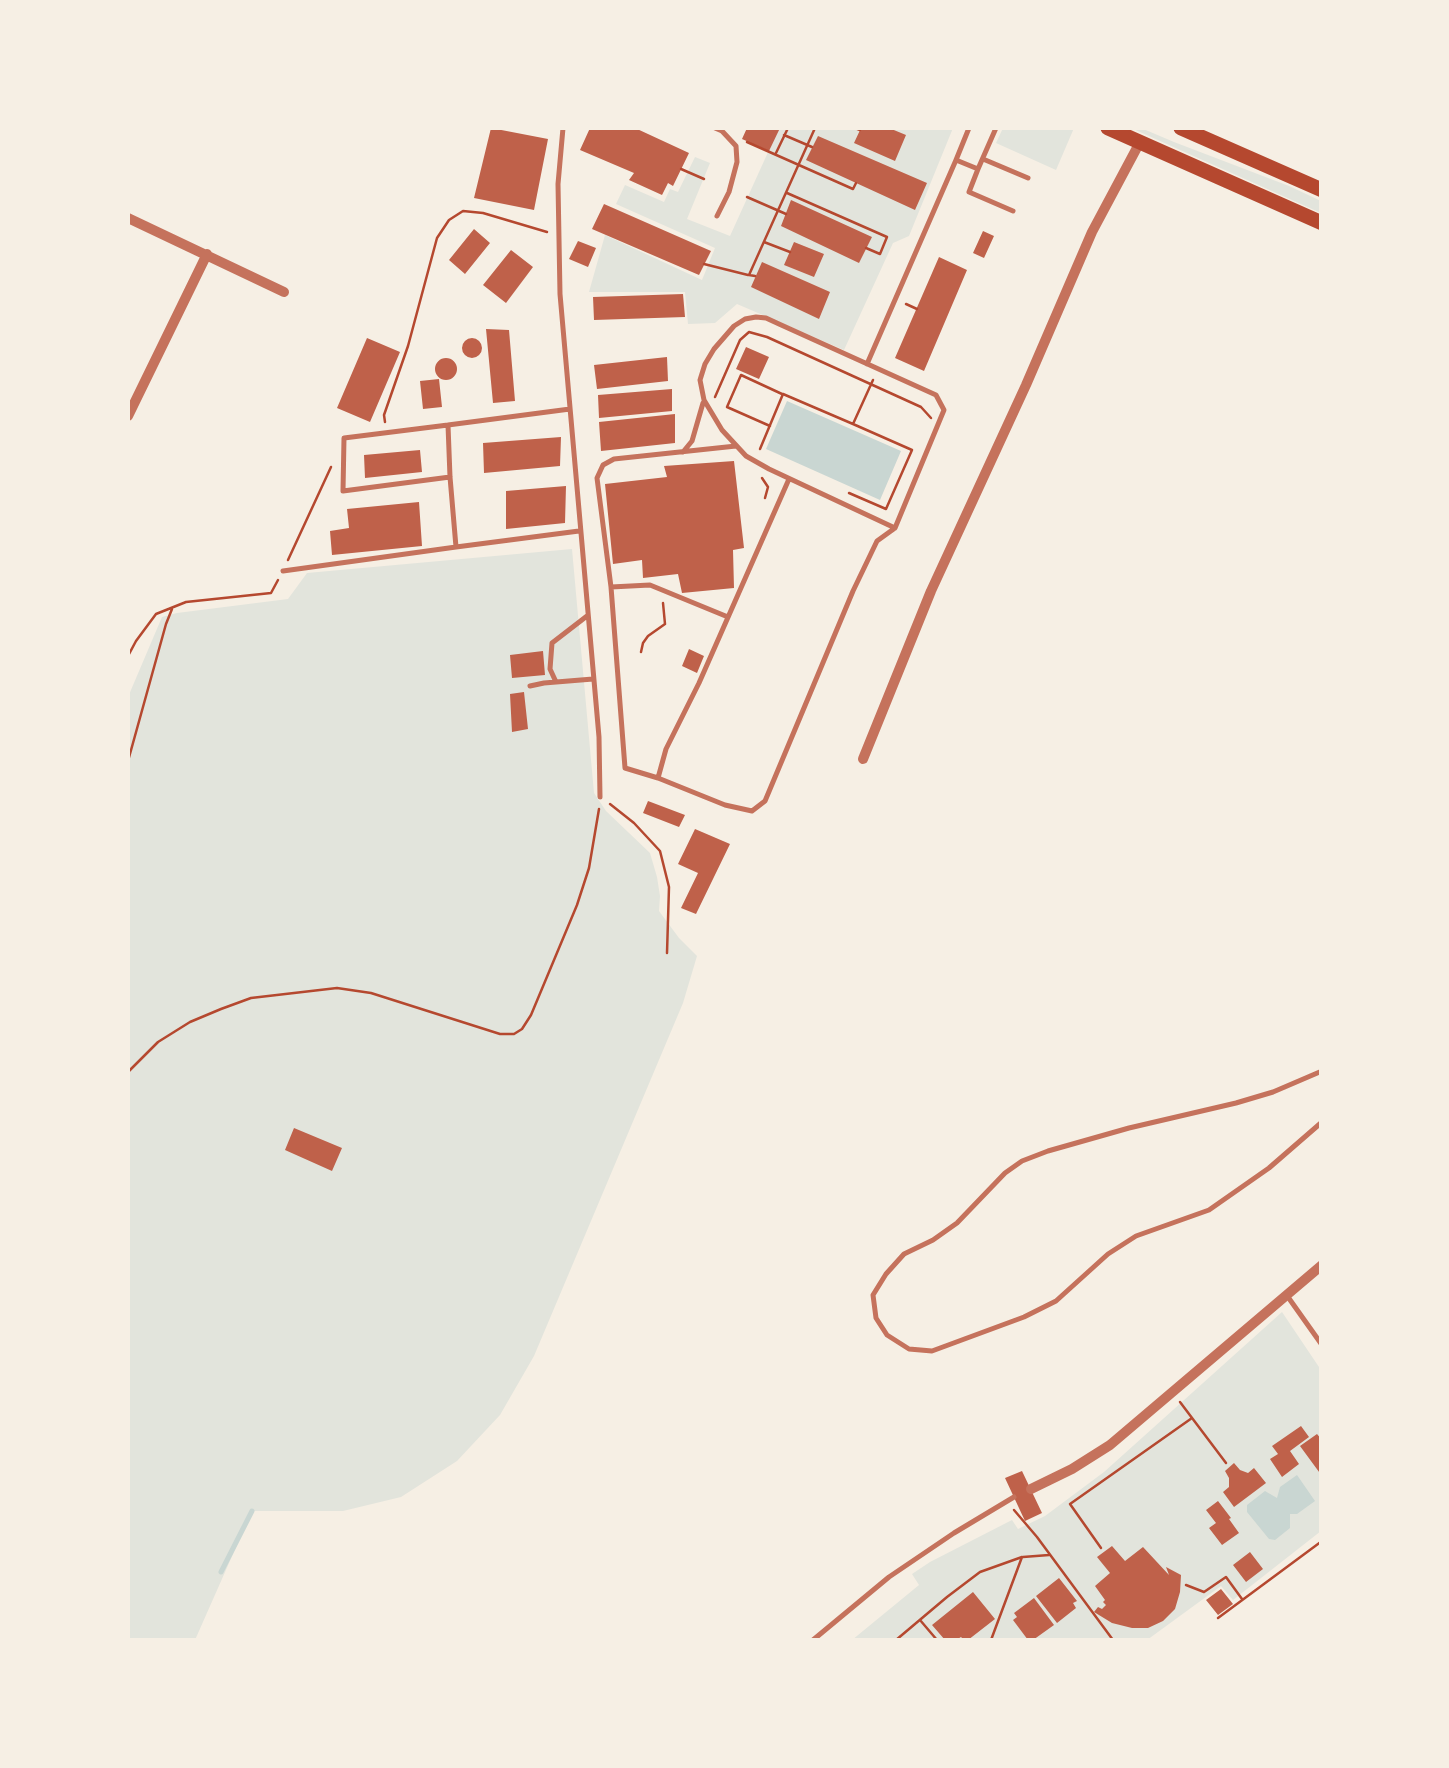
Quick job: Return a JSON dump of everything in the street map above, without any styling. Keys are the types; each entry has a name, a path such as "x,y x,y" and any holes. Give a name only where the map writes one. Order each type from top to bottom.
{"main road":[{"path":"1108,128 1322,223"},
{"path":"1181,128 1320,185"}],"street":[{"path":"863,759 931,590 1092,232 1140,142"},
{"path":"128,218 284,292"},
{"path":"128,416 207,254"},
{"path":"1031,1489 1110,1446 1322,1264"}],"lane":[{"path":"563,128 558,184 560,294 599,737 600,798"},
{"path":"867,364 969,128"},
{"path":"996,128 969,192 1013,211"},
{"path":"717,216 729,192 736,162 736,146 718,129"},
{"path":"983,158 1028,178"},
{"path":"956,160 978,169"},
{"path":"736,446 614,460 603,465 597,478 611,587 625,768 725,805 752,811 765,801 853,592 877,541 895,528 944,410 936,396 779,324 756,317 734,326 714,349 700,380 704,400 722,430 746,456 895,528"},
{"path":"684,452 692,441 704,400"},
{"path":"450,478 343,491 344,438 570,409"},
{"path":"448,425 456,547"},
{"path":"658,778 666,749 700,683 789,479"},
{"path":"283,571 579,532"},
{"path":"611,587 650,585 728,618"},
{"path":"556,682 550,668 552,642 587,616"},
{"path":"530,686 593,679"},
{"path":"1322,1070 1236,1104 1128,1128 1022,1161 956,1224 904,1254 873,1295 876,1318 887,1335 910,1349 932,1351 1024,1317 1056,1301 1108,1254 1136,1236 1209,1210 1269,1168 1322,1122"},
{"path":"1286,1294 1322,1345"},
{"path":"813,1640 890,1576 1011,1499"}],"path":[{"path":"775,154 788,128"},
{"path":"750,275 815,128"},
{"path":"718,129 854,189 856,183"},
{"path":"784,135 810,146"},
{"path":"682,169 704,179"},
{"path":"786,193 888,236 880,254 866,248"},
{"path":"747,197 786,214"},
{"path":"387,431 384,415 408,346 437,238 449,220 463,211 483,212 558,235"},
{"path":"764,242 790,252"},
{"path":"704,264 756,276"},
{"path":"709,410 740,340 749,332 920,407 939,426"},
{"path":"853,424 878,370"},
{"path":"770,426 726,407 741,375 912,450 886,509 850,493"},
{"path":"758,452 783,394"},
{"path":"128,656 156,614 186,602 271,593 344,438"},
{"path":"641,652 648,636 665,624 666,592"},
{"path":"128,760 173,607"},
{"path":"128,1072 158,1042 220,1009 251,998 337,988 371,993 500,1034 514,1034 531,1016 577,905 600,798 634,823 660,851 670,887 667,952"},
{"path":"1173,1393 1226,1463"},
{"path":"1101,1548 1070,1504 1192,1418"},
{"path":"1011,1499 1113,1640"},
{"path":"1218,1618 1322,1540"},
{"path":"896,1640 980,1572 1022,1557 1049,1556"},
{"path":"991,1640 1022,1557"},
{"path":"1186,1585 1204,1592 1226,1577 1243,1600"},
{"path":"920,1620 938,1640"}],"shaded area":[{"path":"779,128 953,128 909,236 893,243 844,350 737,304 715,323 688,324 685,292 589,292 605,235 702,280 715,248 616,204 625,185 664,202 670,189 678,192 695,157 710,163 687,219 730,236"},
{"path":"1003,128 1074,128 1056,170 996,143"},
{"path":"1131,128 1141,128 1289,186 1321,201 1321,213"},
{"path":"787,401 901,451 880,500 766,449"},
{"path":"572,549 594,793 606,811 650,853 660,896 659,911 697,956 683,1003 534,1356 500,1415 457,1461 401,1497 343,1511 252,1511 195,1640 128,1640 128,697 162,617 288,599 307,573"},
{"path":"1282,1312 1321,1370 1321,1531 1233,1600 1221,1586 1147,1640 852,1640 919,1585 912,1574 930,1562 1012,1520 1018,1529 1045,1516 1104,1472"},
{"path":"1297,1475 1315,1501 1297,1514 1290,1514 1290,1528 1275,1540 1269,1539 1247,1512 1247,1505 1265,1491 1277,1498 1280,1487"}],"building":[{"path":"491,128 548,139 534,210 474,198"},
{"path":"590,128 635,128 689,153 673,186 668,183 662,195 629,180 634,173 580,150"},
{"path":"747,128 780,128 769,151 742,139"},
{"path":"861,128 889,128 906,135 895,161 854,143"},
{"path":"818,136 927,183 915,210 806,160"},
{"path":"791,200 872,237 859,263 781,226"},
{"path":"604,204 711,251 699,275 592,229"},
{"path":"474,229 490,243 465,274 449,260"},
{"path":"983,231 994,236 984,258 973,253"},
{"path":"578,241 596,248 588,267 569,259"},
{"path":"794,242 824,254 814,277 784,265"},
{"path":"511,250 533,267 506,303 483,285"},
{"path":"939,257 967,270 924,371 895,358"},
{"path":"762,262 830,292 819,319 751,287"},
{"path":"683,294 685,317 594,320 593,297"},
{"path":"486,329 509,330 515,401 493,403"},
{"path":"367,338 400,352 370,422 337,408"},
{"path":"472,338 482,348 472,358 462,348"},
{"path":"746,347 769,357 759,379 736,369"},
{"path":"667,357 668,381 597,389 594,365"},
{"path":"446,358 454,361 454,377 446,380 438,377 435,369 438,361"},
{"path":"439,379 442,407 423,409 420,381"},
{"path":"672,389 672,411 599,418 598,395"},
{"path":"675,414 675,443 601,451 599,422"},
{"path":"561,437 560,466 484,473 483,443"},
{"path":"420,450 422,472 365,478 364,455"},
{"path":"734,461 744,548 733,550 734,588 682,593 678,574 643,578 642,560 613,564 605,484 667,477 664,466"},
{"path":"566,486 565,523 506,529 506,491"},
{"path":"419,502 422,546 332,555 330,531 349,528 347,509"},
{"path":"689,649 704,656 697,673 682,666"},
{"path":"543,651 545,675 512,678 510,655"},
{"path":"524,692 528,729 512,732 510,694"},
{"path":"648,801 685,815 679,827 643,813"},
{"path":"695,829 730,844 696,914 681,908 698,873 678,864"},
{"path":"294,1128 342,1148 332,1171 285,1150"},
{"path":"1301,1426 1309,1437 1290,1451 1299,1464 1282,1477 1270,1459 1278,1454 1272,1446"},
{"path":"1317,1434 1322,1440 1322,1476 1300,1446"},
{"path":"1234,1463 1248,1473 1254,1468 1266,1483 1234,1507 1223,1492 1229,1487 1225,1471"},
{"path":"1022,1471 1042,1513 1025,1521 1005,1478"},
{"path":"1218,1501 1239,1533 1222,1545 1209,1528 1216,1523 1206,1510"},
{"path":"1112,1546 1125,1561 1143,1547 1169,1575 1166,1567 1181,1575 1175,1609 1163,1621 1148,1628 1132,1628 1112,1623 1094,1612 1106,1605 1095,1586 1110,1573 1097,1557"},
{"path":"1250,1552 1263,1569 1246,1582 1233,1565"},
{"path":"1059,1578 1077,1601 1073,1603 1076,1608 1057,1623 1036,1596"},
{"path":"1221,1589 1233,1604 1218,1615 1206,1600"},
{"path":"973,1592 995,1619 968,1640 945,1640 932,1625"},
{"path":"1034,1598 1054,1625 1028,1640 1013,1620 1017,1617 1014,1613"}],"waterway":[{"path":"221,1572 252,1511"}]}
